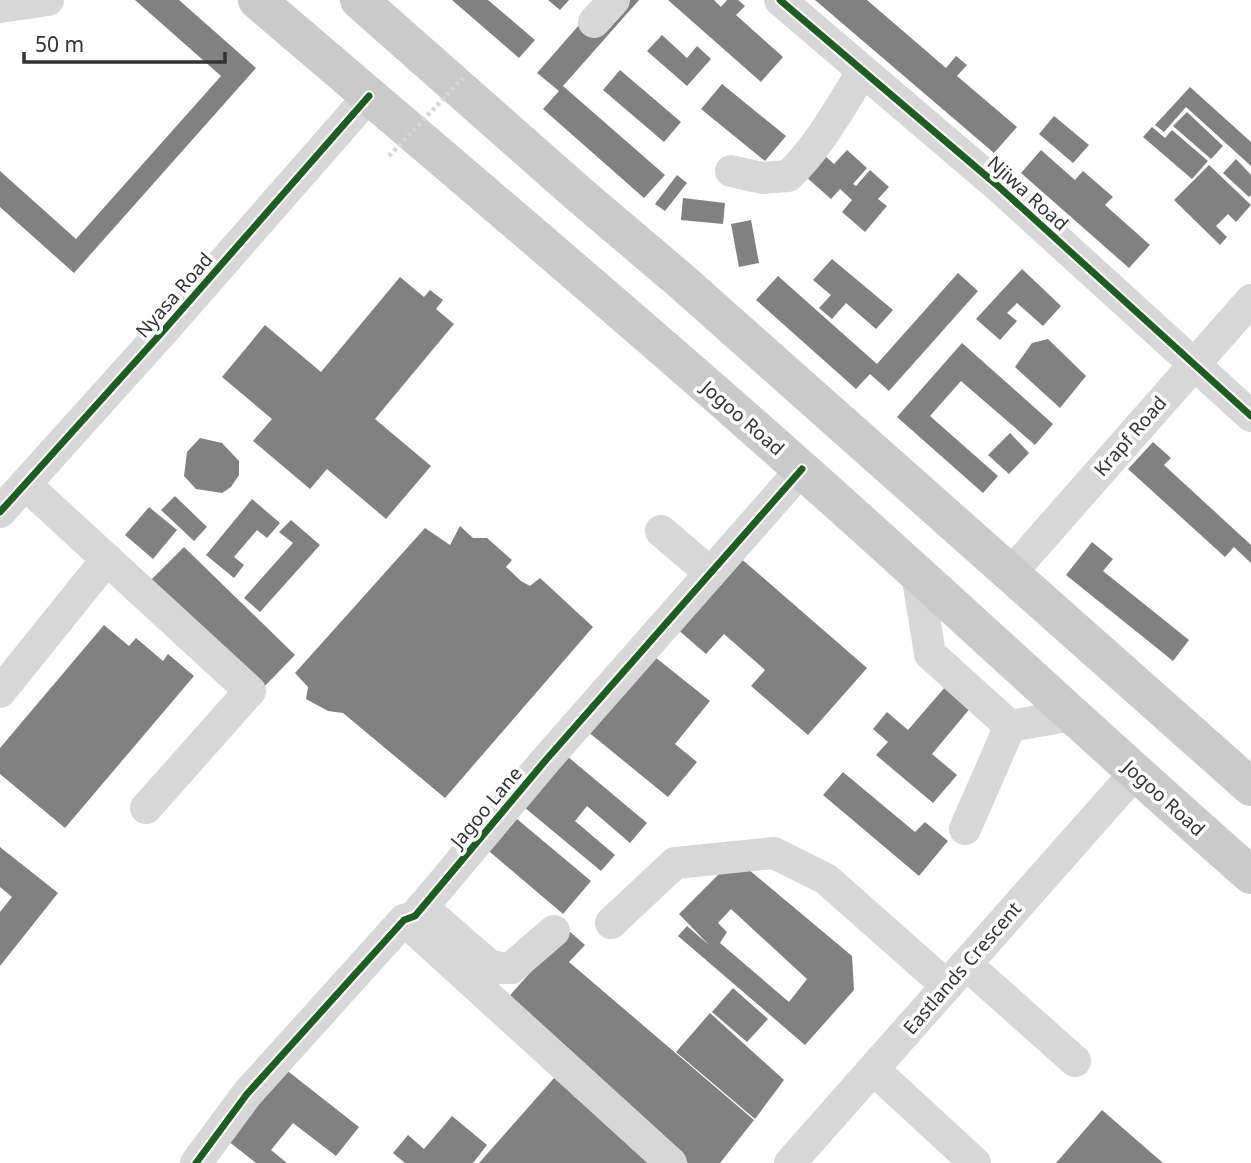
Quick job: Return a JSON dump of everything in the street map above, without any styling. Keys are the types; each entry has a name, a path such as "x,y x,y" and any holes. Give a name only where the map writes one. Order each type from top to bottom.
{"main road":[{"name":"Jogoo Road","path":"257,0 575,270 802,469 1135,773 1251,875"},
{"path":"359,0 680,280 1251,788"}],"street":[{"path":"0,7 48,0"},
{"name":"Njiwa Road","path":"780,0 998,186 1251,416"},
{"path":"731,171 762,178 788,176 802,163 821,137 863,71"},
{"name":"Nyasa Road","path":"0,512 369,96"},
{"name":"Krapf Road","path":"1010,573 1251,300"},
{"name":"Jagoo Lane","path":"196,1163 247,1094 413,914 802,469"},
{"path":"25,484 250,691 146,808"},
{"path":"661,531 710,573"},
{"path":"0,692 107,559"},
{"path":"917,574 930,654 1010,726"},
{"path":"1010,726 1072,715"},
{"path":"965,829 1010,726"},
{"name":"Eastlands Crescent","path":"790,1163 1135,773"},
{"path":"611,923 675,863 774,853 826,879 1075,1061"},
{"path":"413,914 489,965 500,968 511,968 554,931"},
{"path":"413,914 671,1163"},
{"path":"873,1069 975,1163"}],"path":[{"path":"389,156 463,78"}],"building":[{"path":"135,0 179,0 256,68 74,273 0,207 0,171 76,239 221,76"},
{"path":"452,0 488,0 535,40 519,58"},
{"path":"548,0 569,0 560,10"},
{"path":"601,0 639,0 563,86 665,175 644,198 543,109 559,91 537,73"},
{"path":"668,0 714,0 721,7 727,0 738,0 745,6 736,15 783,57 761,82"},
{"path":"815,0 867,0 946,68 956,56 967,65 957,76 1017,127 994,153"},
{"path":"662,35 687,58 697,46 711,59 687,86 647,51"},
{"path":"620,70 681,122 664,142 603,90"},
{"path":"722,84 786,136 765,161 701,109"},
{"path":"1190,87 1251,142 1251,166 1186,107 1164,132 1155,125"},
{"path":"1187,112 1223,146 1211,159 1173,126"},
{"path":"1054,116 1089,145 1073,163 1039,134"},
{"path":"1152,127 1165,138 1172,130 1208,161 1192,179 1143,137"},
{"path":"847,150 867,168 853,184 856,186 870,170 889,187 878,199 887,206 865,232 842,212 852,200 840,189 831,199 805,176 824,155 834,164"},
{"path":"1041,150 1075,180 1083,171 1113,197 1105,205 1150,245 1129,268 1021,173"},
{"path":"1236,159 1251,175 1249,197 1223,173"},
{"path":"1209,165 1251,205 1236,222 1228,214 1216,226 1227,237 1220,245 1174,200"},
{"path":"677,175 687,183 665,211 655,204"},
{"path":"683,198 725,203 723,224 681,220"},
{"path":"751,220 759,263 739,267 731,224"},
{"path":"832,259 893,310 876,329 846,303 832,319 819,308 831,295 813,280"},
{"path":"1022,269 1061,306 1043,326 1017,303 1007,313 1017,321 1000,340 976,319"},
{"path":"958,273 978,291 889,391 870,374 856,389 756,300 778,276 877,364"},
{"path":"400,277 424,297 430,290 443,300 436,309 454,324 375,419 431,466 386,519 327,469 310,489 253,441 272,419 222,377 265,325 321,372"},
{"path":"1048,339 1086,376 1060,408 1015,367 1032,343"},
{"path":"962,343 1053,424 1035,445 961,381 930,416 998,476 983,493 897,417"},
{"path":"1010,433 1029,453 1009,474 988,455"},
{"path":"200,438 222,443 239,461 239,475 231,487 222,493 196,489 184,476 187,452"},
{"path":"1153,442 1171,458 1164,465 1251,545 1251,563 1234,547 1225,557 1128,469"},
{"path":"175,496 207,527 194,541 161,510"},
{"path":"252,499 280,523 267,538 257,530 234,557 244,565 234,578 206,555"},
{"path":"149,507 177,530 153,559 125,535"},
{"path":"291,520 320,545 260,612 244,598 293,543 279,532"},
{"path":"460,526 473,538 487,538 512,560 506,567 521,581 530,586 540,578 593,627 445,798 343,713 328,711 306,699 308,687 295,673 425,528 450,545"},
{"path":"1092,542 1113,559 1103,571 1189,640 1173,661 1066,575"},
{"path":"184,547 295,655 260,691 148,583"},
{"path":"738,556 867,668 808,735 751,686 765,670 724,634 706,654 676,628"},
{"path":"104,625 129,646 136,638 163,661 168,654 194,676 65,828 0,774 0,748"},
{"path":"650,653 710,701 675,744 697,762 668,797 587,731"},
{"path":"952,679 977,700 932,754 957,775 933,803 876,755 888,742 873,729 887,712 908,730"},
{"path":"567,756 647,823 630,843 587,806 575,821 615,855 601,871 524,807"},
{"path":"843,772 915,832 925,822 948,841 919,876 823,795"},
{"path":"511,814 591,881 563,914 484,847"},
{"path":"0,847 58,893 0,966 0,912 12,897 0,887"},
{"path":"748,869 852,956 854,990 805,1045 678,936 687,926 709,945 679,914 722,871","holes":["731,909 807,979 789,1002 720,943 727,932 718,923"]},
{"path":"568,930 585,945 569,962 754,1120 720,1163 688,1163 504,1002"},
{"path":"733,988 768,1019 747,1042 712,1012"},
{"path":"710,1013 784,1080 755,1119 676,1052"},
{"path":"280,1065 359,1127 336,1156 293,1123 271,1150 287,1163 256,1163 223,1137"},
{"path":"555,1077 654,1163 479,1163"},
{"path":"1102,1110 1163,1163 1056,1163"},
{"path":"452,1116 487,1145 473,1163 405,1163 393,1153 408,1135 424,1149"}],"cycle path":[{"path":"780,0 998,186 1251,416"},
{"path":"0,512 369,96"},
{"path":"196,1163 247,1094 404,920 415,916 545,761 802,469"}]}
